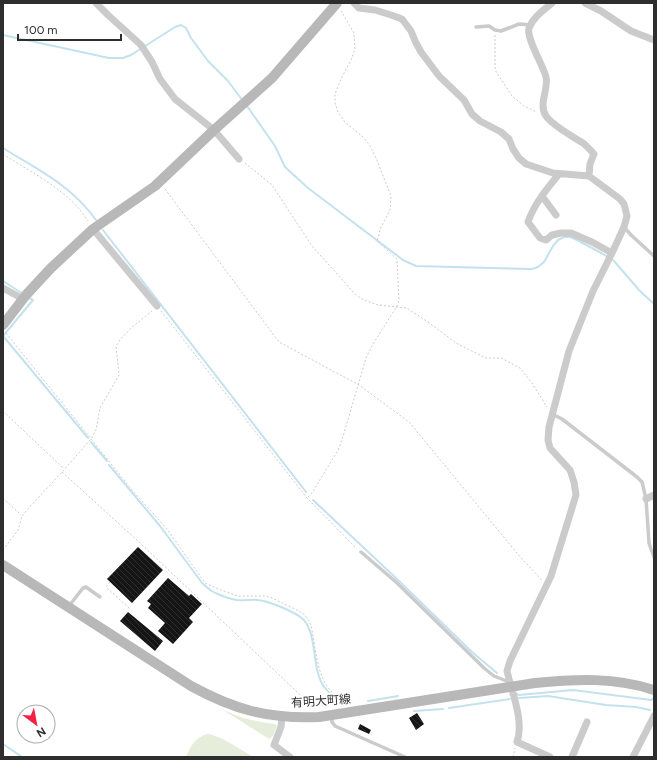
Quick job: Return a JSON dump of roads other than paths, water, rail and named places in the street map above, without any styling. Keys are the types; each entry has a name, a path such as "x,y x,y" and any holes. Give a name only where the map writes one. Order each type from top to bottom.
{"main road":[{"path":"3,325 23,299 51,268 93,229 160,182 214,130 272,78 336,4"},
{"name":"有明大町線","path":"3,565 191,686 207,695 231,705 269,715 310,717 330,715 510,684 561,680 583,679 624,682 654,690"}],"street":[{"path":"96,3 141,45 152,62 160,79 175,99 214,130 239,159"},
{"path":"354,3 359,8 391,14 402,19 411,30 421,52 439,76 464,100 472,114 480,121 501,132 509,140 519,158 526,164 553,173 589,176 620,199 624,204 627,216 624,227 593,292 569,351 549,427 548,440 550,448 570,470 576,495 551,576 510,661 507,671 520,726 517,742 550,757"},
{"path":"552,3 533,20 528,29 530,38 546,75 547,82 542,105 545,115 552,122 583,143 594,154 590,164 589,176"},
{"path":"585,3 630,31 654,40"},
{"path":"559,174 542,196 528,222 540,238 546,240 552,235 571,233 612,253"},
{"path":"542,196 556,215"},
{"path":"93,229 157,306"},
{"path":"3,288 23,299"},
{"path":"646,499 654,495"},
{"path":"282,716 281,727 274,745 290,757"},
{"path":"632,757 654,716"},
{"path":"572,757 587,722"}],"lane":[{"path":"476,27 489,26 495,30 501,31 519,24 531,25"},
{"path":"624,227 654,256"},
{"path":"552,414 562,419 638,477 642,482 646,499 650,549 654,557"},
{"path":"361,552 396,582 484,668 494,676 510,684"},
{"path":"68,607 83,588 86,587 100,596"},
{"path":"330,715 335,726 405,757"}],"waterway":[{"path":"3,35 109,58 123,58 131,55 175,27 181,25 186,28 191,38 208,61 228,81 243,101"},
{"path":"247,106 275,146 285,167 308,188 403,260 416,266 532,269 538,267 544,262 558,240 564,237 570,237 614,261 639,290 654,304"},
{"path":"3,148 41,171 65,188 76,197 96,220"},
{"path":"103,230 306,492"},
{"path":"3,281 23,294"},
{"path":"3,336 33,300 29,298"},
{"path":"3,336 88,438"},
{"path":"91,442 107,461"},
{"path":"109,465 160,526 202,583 209,589 234,599 269,602 288,610 303,619 311,634 321,681 330,693 347,704"},
{"path":"313,500 472,652 497,673"},
{"path":"517,694 573,690 651,700 654,698"},
{"path":"368,701 398,696"},
{"path":"519,698 548,696 650,710"},
{"path":"449,708 510,699"},
{"path":"414,711 443,709"},
{"path":"3,744 22,757"}]}
